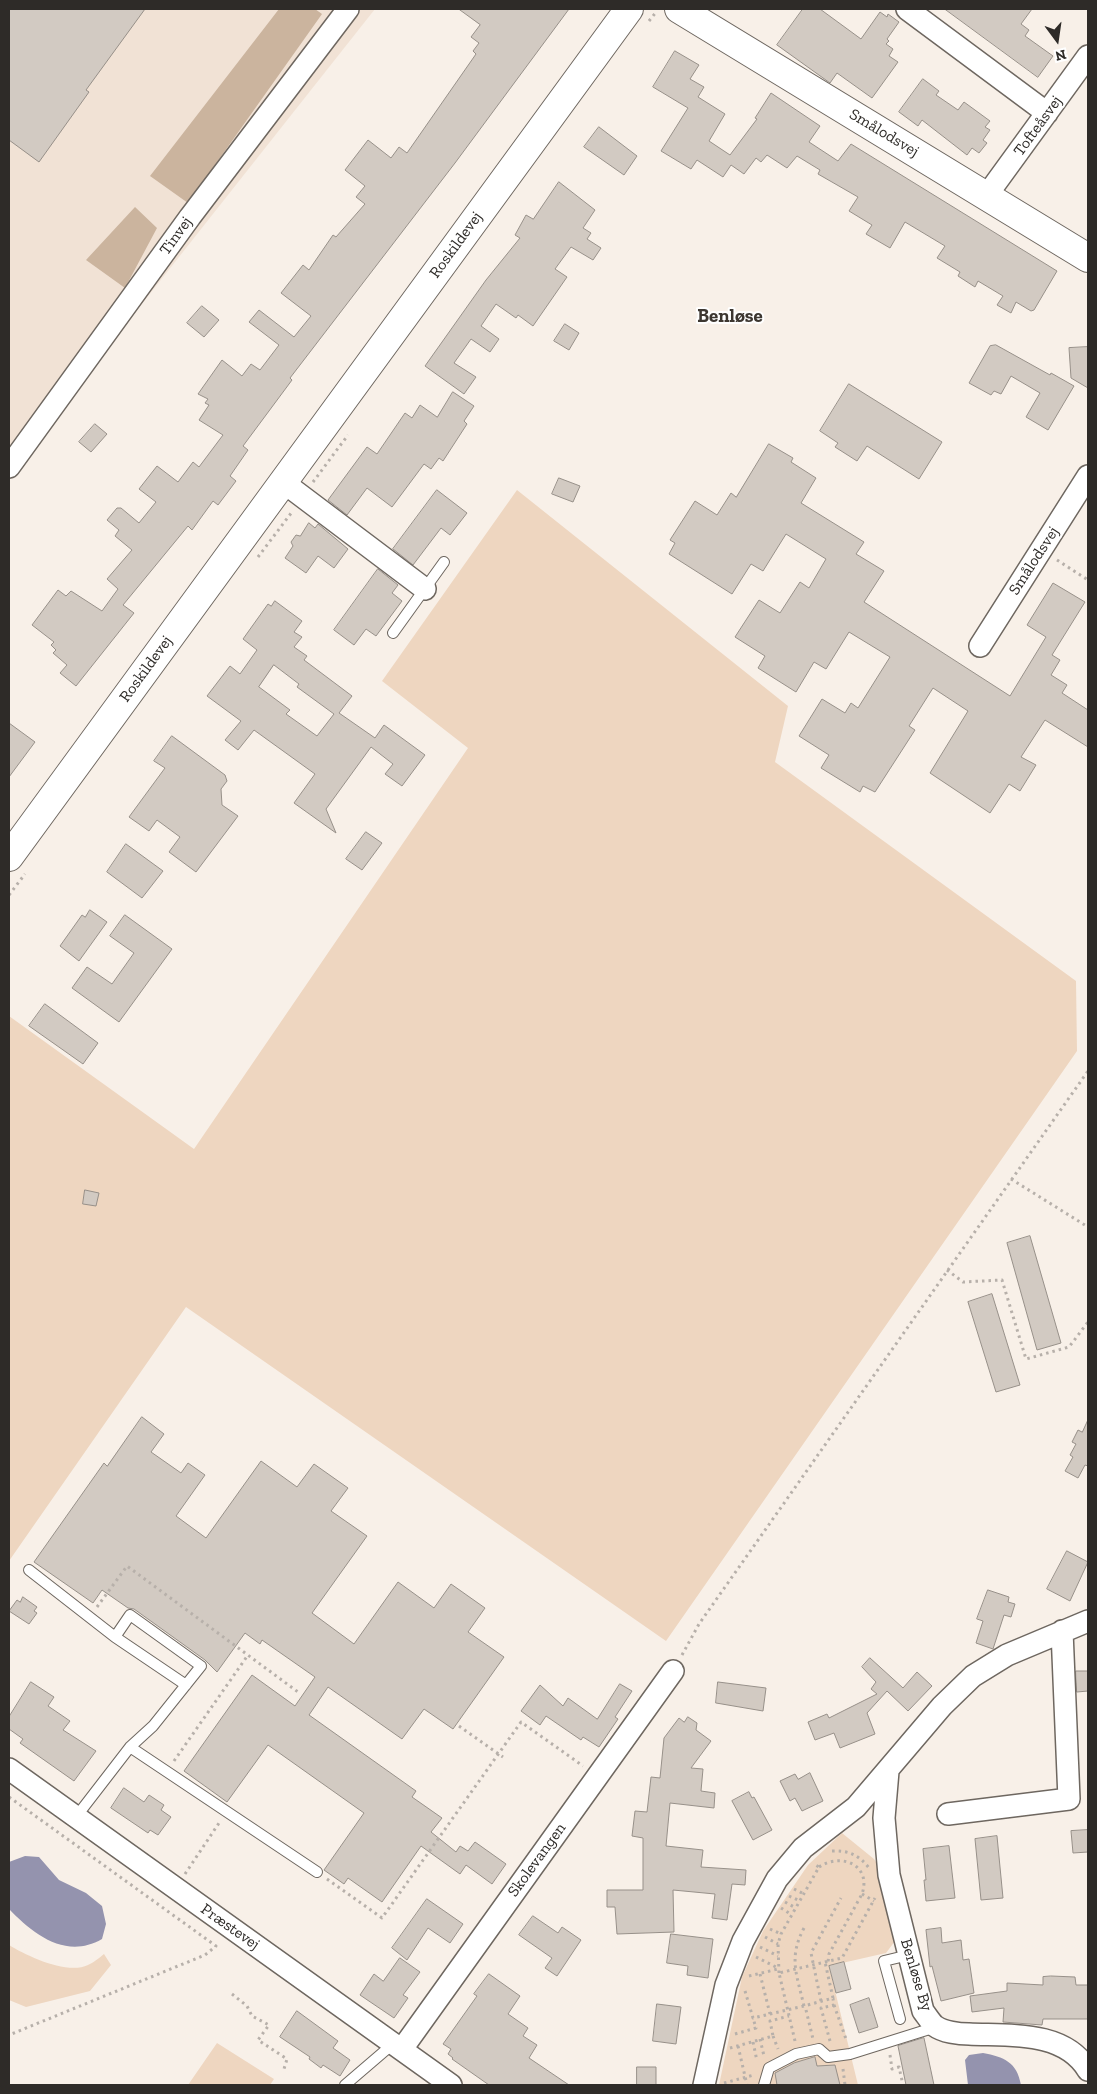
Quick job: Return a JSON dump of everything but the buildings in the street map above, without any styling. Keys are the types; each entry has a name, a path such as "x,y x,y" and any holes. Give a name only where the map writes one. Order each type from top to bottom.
{"street":[{"name":"Tinvej","path":"9,468 190,218 348,9"},
{"name":"Roskildevej","path":"9,857 629,9"},
{"name":"Smålodsvej","path":"679,9 1088,258"},
{"path":"907,9 1047,112"},
{"name":"Tofteåsvej","path":"987,195 1088,56"},
{"name":"Smålodsvej","path":"980,646 1088,476"},
{"path":"283,482 425,589"},
{"path":"717,2085 726,1985 743,1941 777,1879 803,1848 856,1807 942,1706 973,1676 1006,1655 1088,1621"},
{"path":"948,1814 1069,1799 1062,1631"},
{"name":"Skolevangen","path":"398,2046 598,1776 673,1671"},
{"name":"Præstevej","path":"9,1769 451,2085"},
{"name":"Benløse By","path":"888,1771 884,1818 889,1875 923,2012 936,2027 958,2034 1034,2038 1058,2043 1082,2059 1088,2070"},
{"path":"856,1807 884,1818"}],"lane":[{"path":"394,633 444,562"},
{"path":"29,1570 90,1618 186,1685"},
{"path":"76,1817 130,1747 153,1726 201,1666 130,1615 115,1636"},
{"path":"130,1747 226,1813 317,1872"},
{"path":"900,2019 884,1962 909,1954"},
{"path":"764,2085 769,2068 798,2054 819,2049 828,2057 850,2054 936,2027"},
{"path":"346,2085 398,2046"}],"path":[{"path":"1041,550 1088,580"},
{"path":"673,1671 699,1624 1088,1071"},
{"path":"1011,1179 1088,1228"},
{"path":"947,1270 963,1282 1002,1280 1026,1359 1069,1346 1088,1322"},
{"path":"90,1618 127,1566 298,1692"},
{"path":"167,1772 248,1655"},
{"path":"317,1872 382,1918 521,1722 598,1776"},
{"path":"459,1726 502,1757"},
{"path":"9,1797 216,1946 205,1955 9,2035"},
{"path":"162,1907 226,1813"},
{"path":"827,1853 843,1850 854,1854 873,1874"},
{"path":"850,1862 854,1854"},
{"path":"817,1859 813,1864 819,1867"},
{"path":"798,2054 778,1970 778,1944 781,1934 819,1867 832,1860 850,1862 861,1874 864,1885 862,1894 826,1962 832,1999 846,2039"},
{"path":"807,1878 812,1881"},
{"path":"802,1885 808,1887"},
{"path":"793,1889 804,1894"},
{"path":"729,2057 733,2034 756,2028 744,1985 746,1978 778,1970 796,1970 842,1958 874,1901 876,1891"},
{"path":"862,1894 874,1901"},
{"path":"788,1896 800,1901"},
{"path":"822,2001 811,1953 841,1898"},
{"path":"784,1902 796,1908"},
{"path":"781,1908 792,1915"},
{"path":"804,1928 795,1948 796,1970 804,2006"},
{"path":"769,1929 781,1934"},
{"path":"764,1937 778,1944"},
{"path":"759,1946 778,1956"},
{"path":"754,1956 778,1970"},
{"path":"760,1973 770,2014"},
{"path":"232,1994 247,2006 252,2016 269,2025 258,2040 287,2059 284,2069"},
{"path":"753,2018 832,1999"},
{"path":"834,2005 821,2008 834,2056"},
{"path":"806,2010 816,2050"},
{"path":"730,2048 773,2036 770,2021 789,2016"},
{"path":"752,2042 758,2066"},
{"path":"888,2042 892,2068 899,2067 903,2085"},
{"path":"738,2046 747,2085"},
{"path":"717,2085 725,2074"},
{"path":"717,2085 760,2074"}],"shaded area":[{"path":"9,9 375,9 9,472"},
{"path":"279,9 315,9 322,14 188,203 150,176"},
{"path":"135,207 157,228 125,288 86,260"},
{"path":"517,490 788,706 775,762 1076,981 1077,1051 666,1641 186,1307 9,1561 9,1016 194,1149 468,748 382,681"},
{"path":"842,1833 874,1859 880,1868 895,1941 886,1953 829,1966 858,2085 719,2085 742,1977 763,1931 808,1865"},
{"path":"9,1945 36,1959 69,1968 90,1964 104,1954 111,1965 90,1991 26,2007 9,2000"},
{"path":"217,2043 274,2079 270,2085 188,2085"}],"water":[{"path":"25,1856 39,1857 59,1880 86,1893 102,1906 106,1924 102,1939 89,1945 76,1947 63,1945 39,1935 9,1909 9,1862"},
{"path":"983,2053 997,2056 1013,2066 1021,2085 968,2085 965,2060 969,2055"}],"district":[{"name":"Benløse","path":"730,317"}]}
